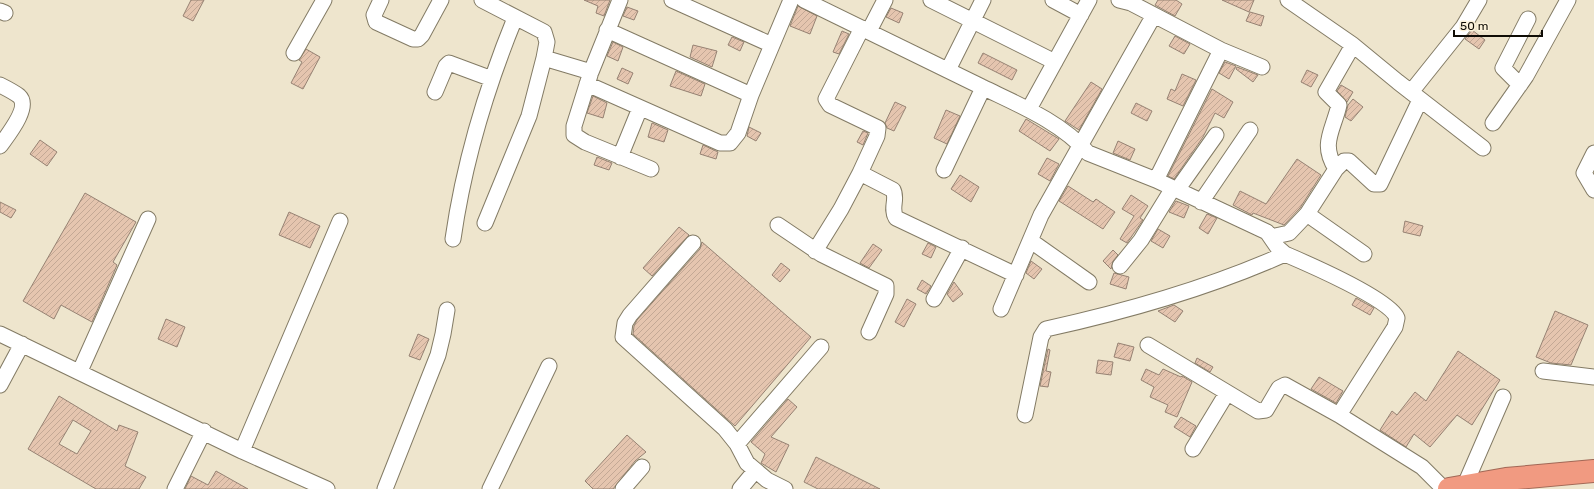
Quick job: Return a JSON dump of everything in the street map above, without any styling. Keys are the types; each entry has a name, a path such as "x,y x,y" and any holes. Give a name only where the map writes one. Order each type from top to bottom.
{"highway":[{"path":"1452,488 1506,479 1594,471"}],"street":[{"path":"294,53 324,0"},
{"path":"381,0 374,15 376,22 413,39 418,39 422,35 441,0"},
{"path":"482,0 544,32 547,42 529,116 485,223"},
{"path":"620,0 589,78 574,126 574,135 585,142 651,169"},
{"path":"672,0 772,45"},
{"path":"544,58 589,78 640,108 725,144 730,143 735,139 751,95 791,0"},
{"path":"804,0 1029,110 1081,145 1088,153 1156,180 1267,232 1277,245 1363,291 1392,310 1397,318 1394,328 1339,415"},
{"path":"815,251 841,209 860,173 877,136 878,128 830,105 826,98 865,29 885,0"},
{"path":"930,0 1055,62"},
{"path":"948,70 983,0"},
{"path":"1053,0 1081,15"},
{"path":"1029,110 1089,0"},
{"path":"1119,0 1152,9 1221,50 1262,67"},
{"path":"1288,0 1354,45 1483,148"},
{"path":"1025,415 1041,337 1046,329 1117,313 1236,274 1277,245 1289,233 1307,214 1336,169 1344,161 1349,161 1374,184 1380,184 1416,96 1463,27 1479,0"},
{"path":"1493,123 1520,85 1568,0"},
{"path":"1001,309 1041,215 1081,145 1152,9"},
{"path":"453,239 459,199 469,154 492,79 515,18"},
{"path":"1520,85 1503,68 1528,19"},
{"path":"607,30 751,95"},
{"path":"1336,169 1329,158 1328,141 1339,105 1326,92 1354,45"},
{"path":"1156,180 1221,50"},
{"path":"435,92 449,63 492,79"},
{"path":"0,85 19,96 22,100 22,108 20,116 0,146"},
{"path":"944,170 983,88"},
{"path":"620,156 640,108"},
{"path":"1201,202 1250,130"},
{"path":"1120,266 1145,234 1175,189 1216,135"},
{"path":"1594,153 1584,173 1594,190"},
{"path":"860,173 893,190 895,198 893,209 896,218 962,248 1016,275"},
{"path":"1307,214 1364,254"},
{"path":"80,372 148,219"},
{"path":"242,451 340,220"},
{"path":"778,226 815,251 886,286 886,294 869,332"},
{"path":"1031,241 1089,282"},
{"path":"693,243 630,315 625,323 623,337 725,430 737,444 747,463 755,471 767,480 785,489"},
{"path":"934,299 962,248"},
{"path":"385,489 438,355 447,310"},
{"path":"0,334 204,431 242,451 325,488"},
{"path":"0,385 22,344"},
{"path":"1148,346 1262,412 1266,410 1279,388 1285,385 1339,415 1422,467 1452,488 1503,397"},
{"path":"737,444 820,347"},
{"path":"490,489 549,366"},
{"path":"1543,371 1594,377"},
{"path":"1193,449 1227,393"},
{"path":"175,489 204,431"},
{"path":"623,489 642,467"},
{"path":"740,489 755,471"}],"building":[{"path":"191,0 204,0 193,21 183,16"},
{"path":"584,0 610,0 604,16 596,13 598,6"},
{"path":"1158,0 1176,0 1182,4 1175,16 1155,5"},
{"path":"1222,0 1254,0 1249,12"},
{"path":"798,6 817,16 810,34 790,26"},
{"path":"627,7 638,11 634,20 623,16"},
{"path":"891,8 903,13 899,23 886,17"},
{"path":"1250,12 1264,16 1261,26 1246,21"},
{"path":"1472,30 1485,40 1479,49 1465,39"},
{"path":"842,31 849,34 839,54 833,52"},
{"path":"1175,36 1190,44 1184,54 1169,46"},
{"path":"732,37 744,42 740,51 728,45"},
{"path":"613,42 623,47 618,61 607,56"},
{"path":"693,45 717,51 712,67 690,57"},
{"path":"306,49 320,57 303,89 291,83 302,62 299,60"},
{"path":"983,53 1017,70 1012,80 978,63"},
{"path":"1225,62 1236,66 1229,79 1219,73"},
{"path":"1237,67 1258,75 1253,82 1236,69"},
{"path":"622,68 633,73 628,84 617,79"},
{"path":"1307,70 1318,75 1311,87 1301,82"},
{"path":"676,71 705,84 701,96 670,86"},
{"path":"1182,74 1196,80 1183,106 1167,99 1171,89 1175,91"},
{"path":"1091,82 1102,89 1079,130 1065,121"},
{"path":"1341,85 1353,92 1347,102 1337,91"},
{"path":"1212,89 1233,102 1224,118 1215,113 1203,137 1174,179 1168,176"},
{"path":"593,96 607,103 603,118 587,113"},
{"path":"1353,99 1363,107 1351,121 1345,117 1348,105"},
{"path":"895,102 906,107 894,131 887,128 885,123"},
{"path":"1136,103 1152,111 1147,121 1131,113"},
{"path":"946,110 960,116 947,144 934,138"},
{"path":"1026,119 1059,139 1050,151 1019,131"},
{"path":"652,123 668,130 664,142 648,137"},
{"path":"749,127 761,133 756,141 747,136"},
{"path":"863,131 868,133 863,145 857,142"},
{"path":"40,140 57,152 47,166 30,154"},
{"path":"1118,141 1135,149 1130,160 1113,153"},
{"path":"703,145 718,152 716,159 700,154"},
{"path":"597,157 612,163 609,170 594,165"},
{"path":"1047,158 1059,164 1050,181 1038,174"},
{"path":"1297,159 1321,175 1300,208 1284,225 1253,213 1252,215 1233,205 1240,191 1266,204"},
{"path":"960,175 979,187 971,202 951,189"},
{"path":"1068,186 1093,202 1096,199 1115,212 1103,229 1059,201"},
{"path":"85,193 136,222 113,262 117,265 92,322 61,305 54,319 23,301"},
{"path":"1131,195 1148,206 1140,218 1143,220 1127,243 1120,239 1134,216 1122,209"},
{"path":"1176,201 1189,206 1184,218 1169,212"},
{"path":"0,202 16,210 11,218 0,212"},
{"path":"289,212 320,226 310,248 279,235"},
{"path":"1207,214 1217,218 1208,234 1199,228"},
{"path":"1405,221 1423,226 1420,236 1403,232"},
{"path":"679,227 689,235 652,276 643,268"},
{"path":"1158,229 1170,236 1163,248 1151,241"},
{"path":"702,242 811,337 735,426 633,334 634,326 637,320 700,249"},
{"path":"928,243 936,247 931,258 922,254"},
{"path":"873,244 882,250 869,268 860,263"},
{"path":"1113,250 1118,255 1113,261 1111,269 1103,261"},
{"path":"1031,261 1042,269 1034,279 1026,273"},
{"path":"781,263 790,270 780,282 772,275"},
{"path":"1114,273 1129,277 1126,289 1110,284"},
{"path":"922,280 931,286 926,294 917,289"},
{"path":"954,282 963,294 953,302 947,294"},
{"path":"1356,298 1374,308 1370,315 1352,305"},
{"path":"907,299 916,304 904,327 895,322"},
{"path":"1174,305 1183,311 1175,322 1158,311"},
{"path":"1555,311 1588,325 1571,365 1551,363 1536,357"},
{"path":"166,319 185,327 177,347 158,339"},
{"path":"418,334 429,339 420,360 409,356"},
{"path":"1118,343 1134,347 1130,361 1114,357"},
{"path":"1048,349 1050,350 1046,371 1051,372 1048,387 1040,386"},
{"path":"1458,351 1500,380 1472,425 1457,415 1430,447 1414,434 1406,447 1380,430 1392,411 1397,415 1415,392 1426,401"},
{"path":"1197,358 1213,367 1210,372 1195,363"},
{"path":"1098,360 1113,362 1111,375 1096,373"},
{"path":"1146,369 1159,375 1163,369 1181,377 1182,376 1192,382 1177,417 1165,412 1168,405 1150,397 1154,387 1141,380"},
{"path":"1319,377 1343,391 1336,403 1311,389"},
{"path":"59,396 117,431 119,425 138,432 125,466 146,477 139,489 96,489 28,449","holes":["73,420 91,431 77,454 59,444"]},
{"path":"788,399 797,407 771,437 789,445 776,472 761,463 765,454 751,442"},
{"path":"1181,417 1196,426 1190,437 1174,427"},
{"path":"627,435 646,452 635,461 613,489 593,489 585,481"},
{"path":"816,457 880,489 818,489 804,482"},
{"path":"216,471 248,489 185,489 191,476 208,485"}]}
